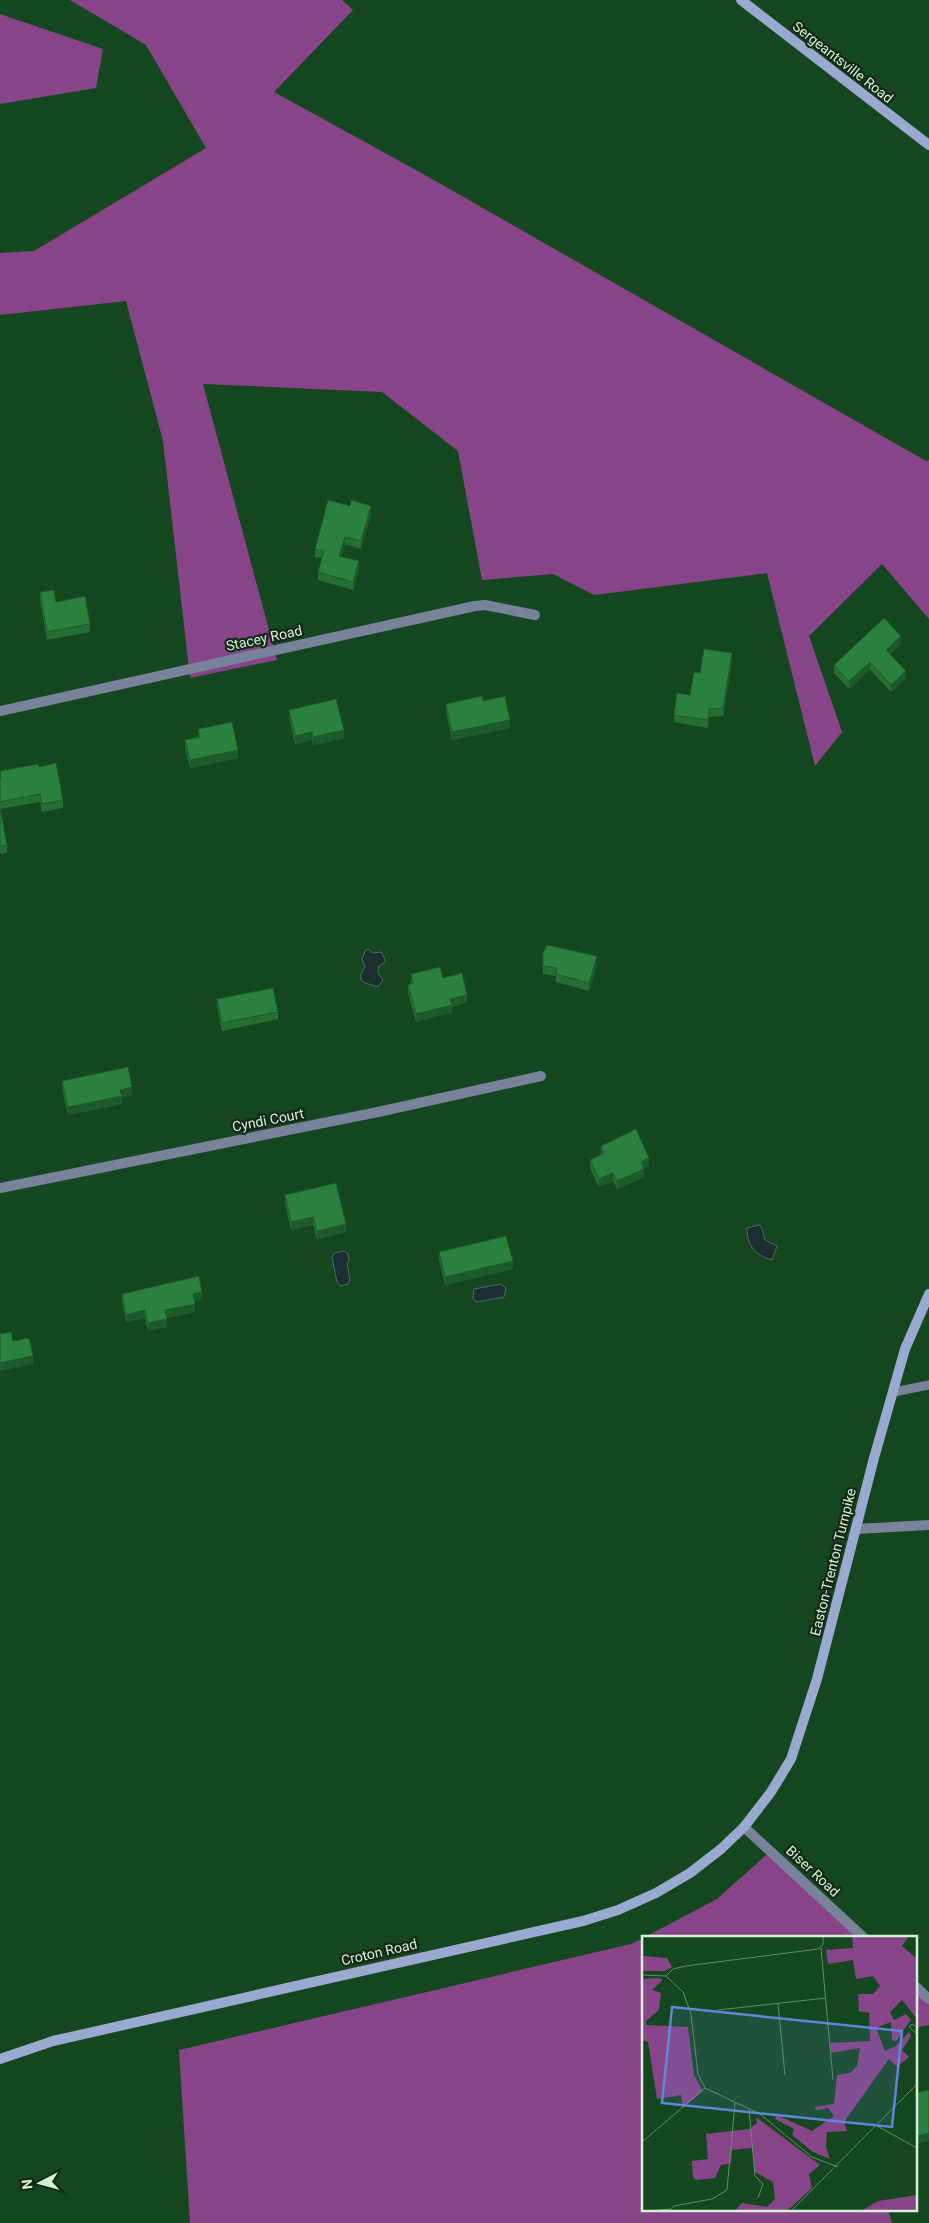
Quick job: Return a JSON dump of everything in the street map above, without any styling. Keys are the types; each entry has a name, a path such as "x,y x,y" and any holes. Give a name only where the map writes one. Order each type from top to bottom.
{"main road":[{"name":"Sergeantsville Road","path":"741,0 929,145"},
{"name":"Easton-Trenton Turnpike","path":"744,1827 791,1759 817,1679 874,1458 906,1349 929,1294"},
{"name":"Croton Road","path":"0,2059 53,2041 592,1918 618,1910 656,1894 690,1873 721,1849 744,1827"}],"street":[{"name":"Stacey Road","path":"0,711 475,606 485,605 535,615"},
{"name":"Cyndi Court","path":"0,1188 378,1112 540,1076"},
{"path":"856,1529 929,1525"},
{"name":"Biser Road","path":"744,1827 863,1936"},
{"path":"916,1987 929,1999"}],"lane":[{"path":"894,1392 929,1385"}],"shaded area":[{"path":"70,0 342,0 353,10 274,92 425,175 926,461 929,460 929,619 882,564 809,636 842,732 815,766 767,573 594,595 553,574 482,580 458,451 382,392 203,384 277,660 190,678 163,441 126,301 0,315 0,253 34,251 206,148 146,45"},
{"path":"0,14 103,49 96,88 0,104"},
{"path":"774,1848 866,1936 647,1936 717,1899"},
{"path":"642,1938 642,2210 888,2210 892,2223 190,2223 179,2050 631,1944"},
{"path":"916,1983 929,1995 929,2025 916,2028"}],"water":[{"path":"368,949 373,953 381,952 385,959 385,962 378,967 378,973 383,980 378,987 361,980 361,974 365,966 362,960 365,951"},
{"path":"759,1225 765,1240 777,1246 772,1260 761,1255 750,1245 747,1228"},
{"path":"344,1251 348,1254 349,1261 347,1264 350,1280 348,1284 341,1286 337,1282 332,1258 334,1253"},
{"path":"501,1284 506,1289 504,1297 477,1302 473,1299 474,1289"}],"building":[{"path":"328,500 350,506 351,500 371,506 361,541 345,537 339,556 359,561 353,582 318,572 324,551 315,549"},
{"path":"54,590 56,602 85,596 90,624 47,632 40,592"},
{"path":"884,618 901,636 886,650 906,671 891,685 870,662 849,681 834,665"},
{"path":"704,649 732,653 723,708 709,709 708,720 674,715 677,693 690,695 694,672 700,673"},
{"path":"482,696 483,701 505,696 510,720 452,732 446,704"},
{"path":"336,699 344,730 313,737 312,732 295,736 289,710"},
{"path":"232,722 238,750 190,760 185,740 200,737 198,729"},
{"path":"56,763 63,800 42,804 40,794 0,802 0,771 38,764 39,767"},
{"path":"0,808 7,845 0,846"},
{"path":"547,945 597,956 589,983 556,974 557,968 543,966 543,953"},
{"path":"440,967 443,978 462,973 467,995 450,999 452,1005 416,1014 408,985 413,983 411,974"},
{"path":"273,988 278,1012 222,1023 217,999"},
{"path":"128,1067 132,1087 120,1090 122,1096 68,1107 62,1081"},
{"path":"636,1129 649,1158 641,1162 644,1169 617,1181 613,1173 599,1179 590,1160 604,1153 601,1146"},
{"path":"336,1183 346,1224 317,1231 313,1217 291,1222 285,1195"},
{"path":"506,1236 513,1261 445,1277 439,1252"},
{"path":"199,1276 202,1292 193,1294 195,1304 165,1310 167,1319 148,1323 145,1310 126,1315 122,1294"},
{"path":"11,1332 13,1341 29,1338 33,1356 0,1363 0,1334"},
{"path":"929,2090 929,2133 917,2136 916,2132 916,2093"}]}
